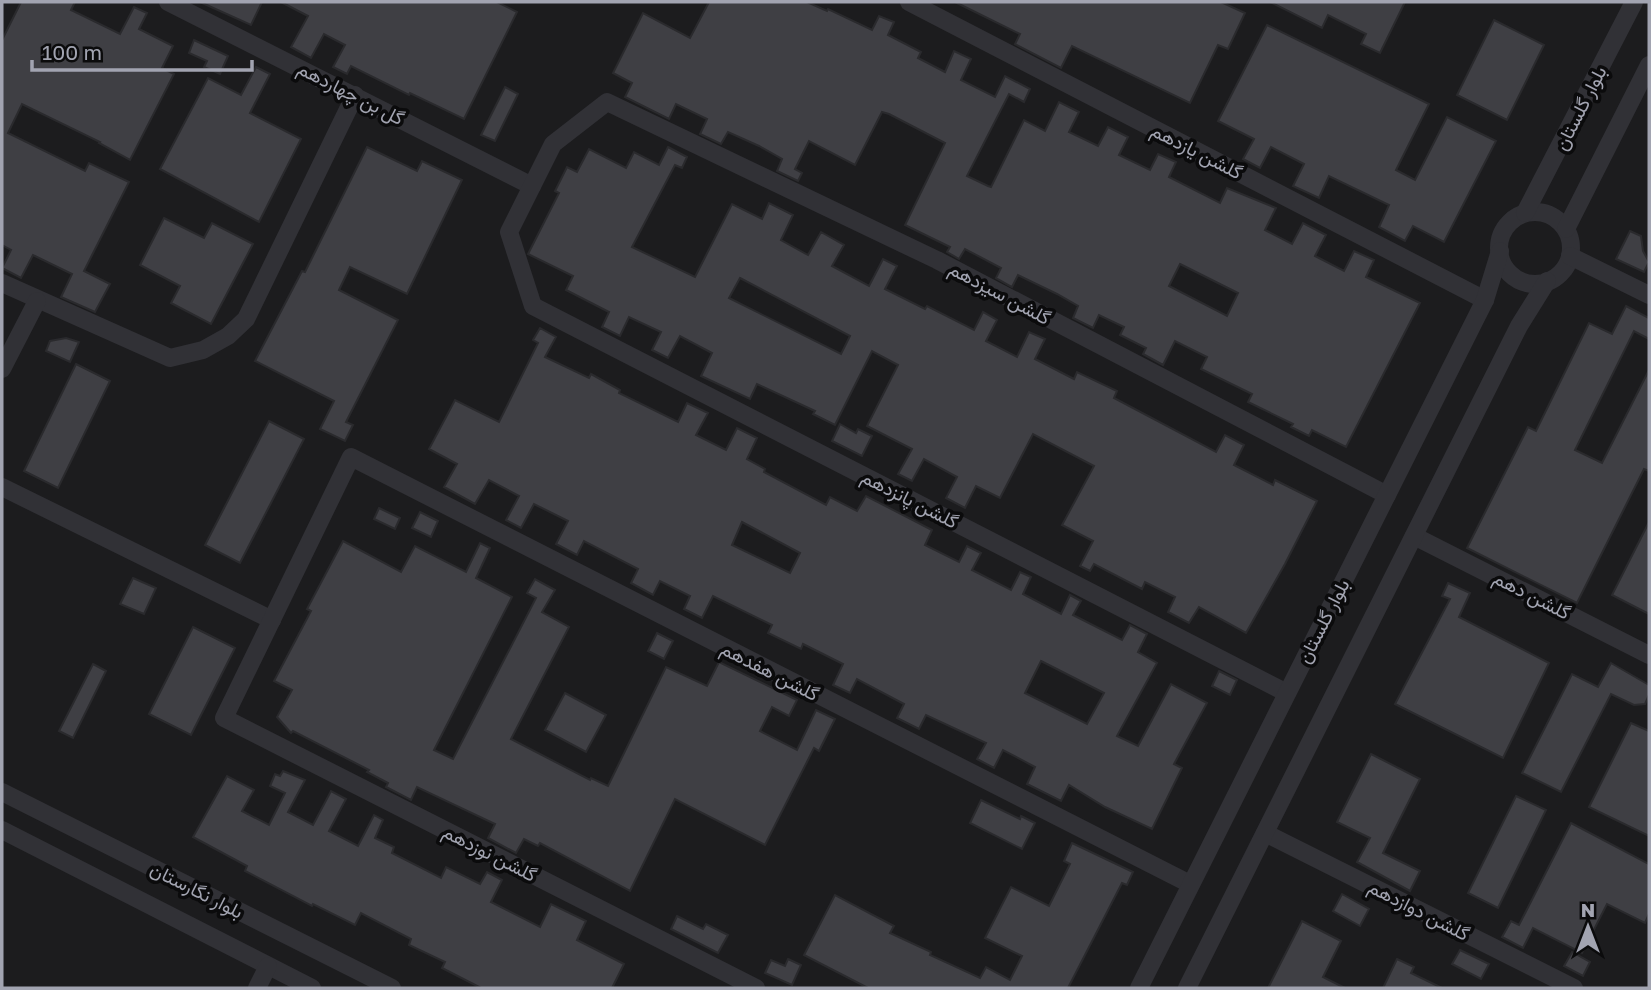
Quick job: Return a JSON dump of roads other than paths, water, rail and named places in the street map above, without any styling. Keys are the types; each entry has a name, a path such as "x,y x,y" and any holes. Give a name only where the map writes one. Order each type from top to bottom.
{"street":[{"name":"گل بن چهاردهم","path":"168,2 355,94 532,186"},
{"name":"گلشن یازدهم","path":"909,2 1485,300"},
{"name":"بلوار گلستان","path":"1525,213 1627,4"},
{"path":"1566,229 1649,65"},
{"path":"2,283 37,301 170,358 203,350 228,336 246,319 355,94"},
{"name":"گلشن سیزدهم","path":"532,186 553,144 607,102 937,260 1387,495"},
{"name":"گلشن پانزدهم","path":"532,186 509,232 533,306 1287,692"},
{"path":"1187,988 1519,326 1547,281 1562,271 1570,256 1571,242 1558,219 1541,212 1525,213 1515,218 1506,228 1500,240 1500,251 1505,266 1513,276 1530,283 1547,281"},
{"name":"بلوار گلستان","path":"1139,988 1485,300 1500,251"},
{"path":"1570,256 1649,295"},
{"path":"2,369 37,301"},
{"name":"گلشن هفدهم","path":"272,621 351,457 1190,884"},
{"path":"2,487 272,621"},
{"name":"گلشن دهم","path":"1414,536 1649,655"},
{"name":"گلشن نوزدهم","path":"272,621 224,718 756,988"},
{"name":"بلوار نگارستان","path":"2,792 392,988"},
{"name":"گلشن دوازدهم","path":"1265,832 1574,988"},
{"name":"بلوار نگارستان","path":"5,834 312,988"},
{"path":"257,988 268,966"}]}
